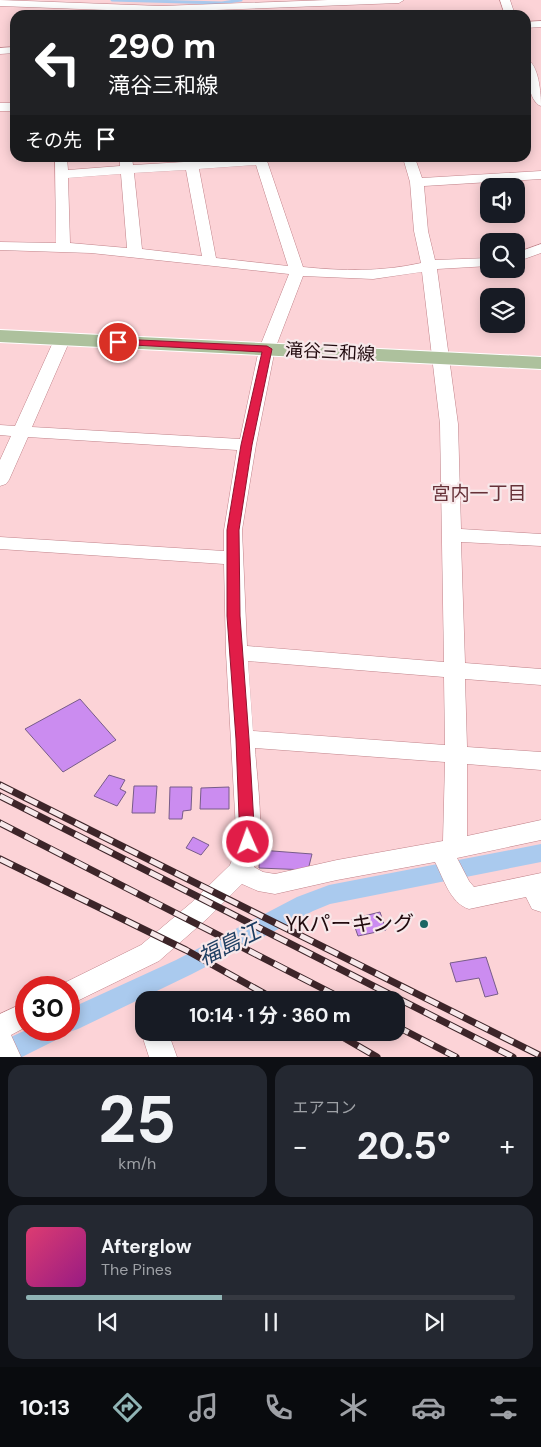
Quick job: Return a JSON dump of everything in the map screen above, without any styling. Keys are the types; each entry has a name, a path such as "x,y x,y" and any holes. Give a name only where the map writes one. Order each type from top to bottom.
{"main road":[{"name":"滝谷三和線","path":"0,336 541,363"}],"street":[{"path":"188,10 399,0"},
{"path":"0,3 59,10"},
{"path":"531,81 535,97"},
{"path":"61,162 63,248"},
{"path":"62,174 127,163 191,162 210,262"},
{"path":"80,988 150,953 200,910 240,871 246,855 248,842 232,558 235,508 267,349 298,272 262,162"},
{"path":"410,162 417,182 421,231 429,266 449,424 456,755 448,852 460,888 469,898 538,890"},
{"path":"127,163 135,253"},
{"path":"417,182 541,175"},
{"path":"0,246 135,253 298,272 374,275 402,272 429,266 480,263"},
{"path":"525,254 541,248"},
{"path":"0,480 62,340"},
{"path":"0,430 247,445"},
{"path":"452,535 541,540"},
{"path":"0,543 232,558"},
{"path":"236,653 541,677"},
{"path":"243,739 541,761"},
{"path":"240,871 258,881 275,884 337,870 448,852 541,830"},
{"path":"0,1027 15,1020"},
{"path":"0,1040 6,1057"},
{"path":"157,1041 163,1057"}],"building":[{"path":"80,699 116,740 63,772 25,729"},
{"path":"109,775 125,780 120,789 126,792 117,806 94,796"},
{"path":"134,786 157,786 155,813 132,813"},
{"path":"170,787 192,787 191,810 183,811 182,819 169,819"},
{"path":"229,787 229,809 200,809 201,788"},
{"path":"193,837 209,845 201,855 186,848"},
{"path":"260,850 312,854 308,870 259,868"},
{"path":"380,912 386,930 358,936 352,919"},
{"path":"486,957 498,994 485,997 479,978 456,982 450,963"}],"waterway":[{"path":"112,0 222,3 241,0"},
{"name":"福島江","path":"80,1016 184,967 305,904 329,895 541,853"},
{"name":"福島江","path":"0,1055 29,1041"}],"railway":[{"path":"0,785 541,1056"},
{"path":"0,796 513,1057"},
{"path":"0,823 327,991"},
{"path":"0,859 186,950 260,991"},
{"path":"405,1031 456,1057"},
{"path":"349,1041 377,1057"}],"place":[{"name":"YKパーキング","path":"424,924"}],"district":[{"name":"宮内一丁目","path":"479,493"}],"route":[{"path":"118,342 267,349 235,508 233,530 234,616 248,842"}]}
